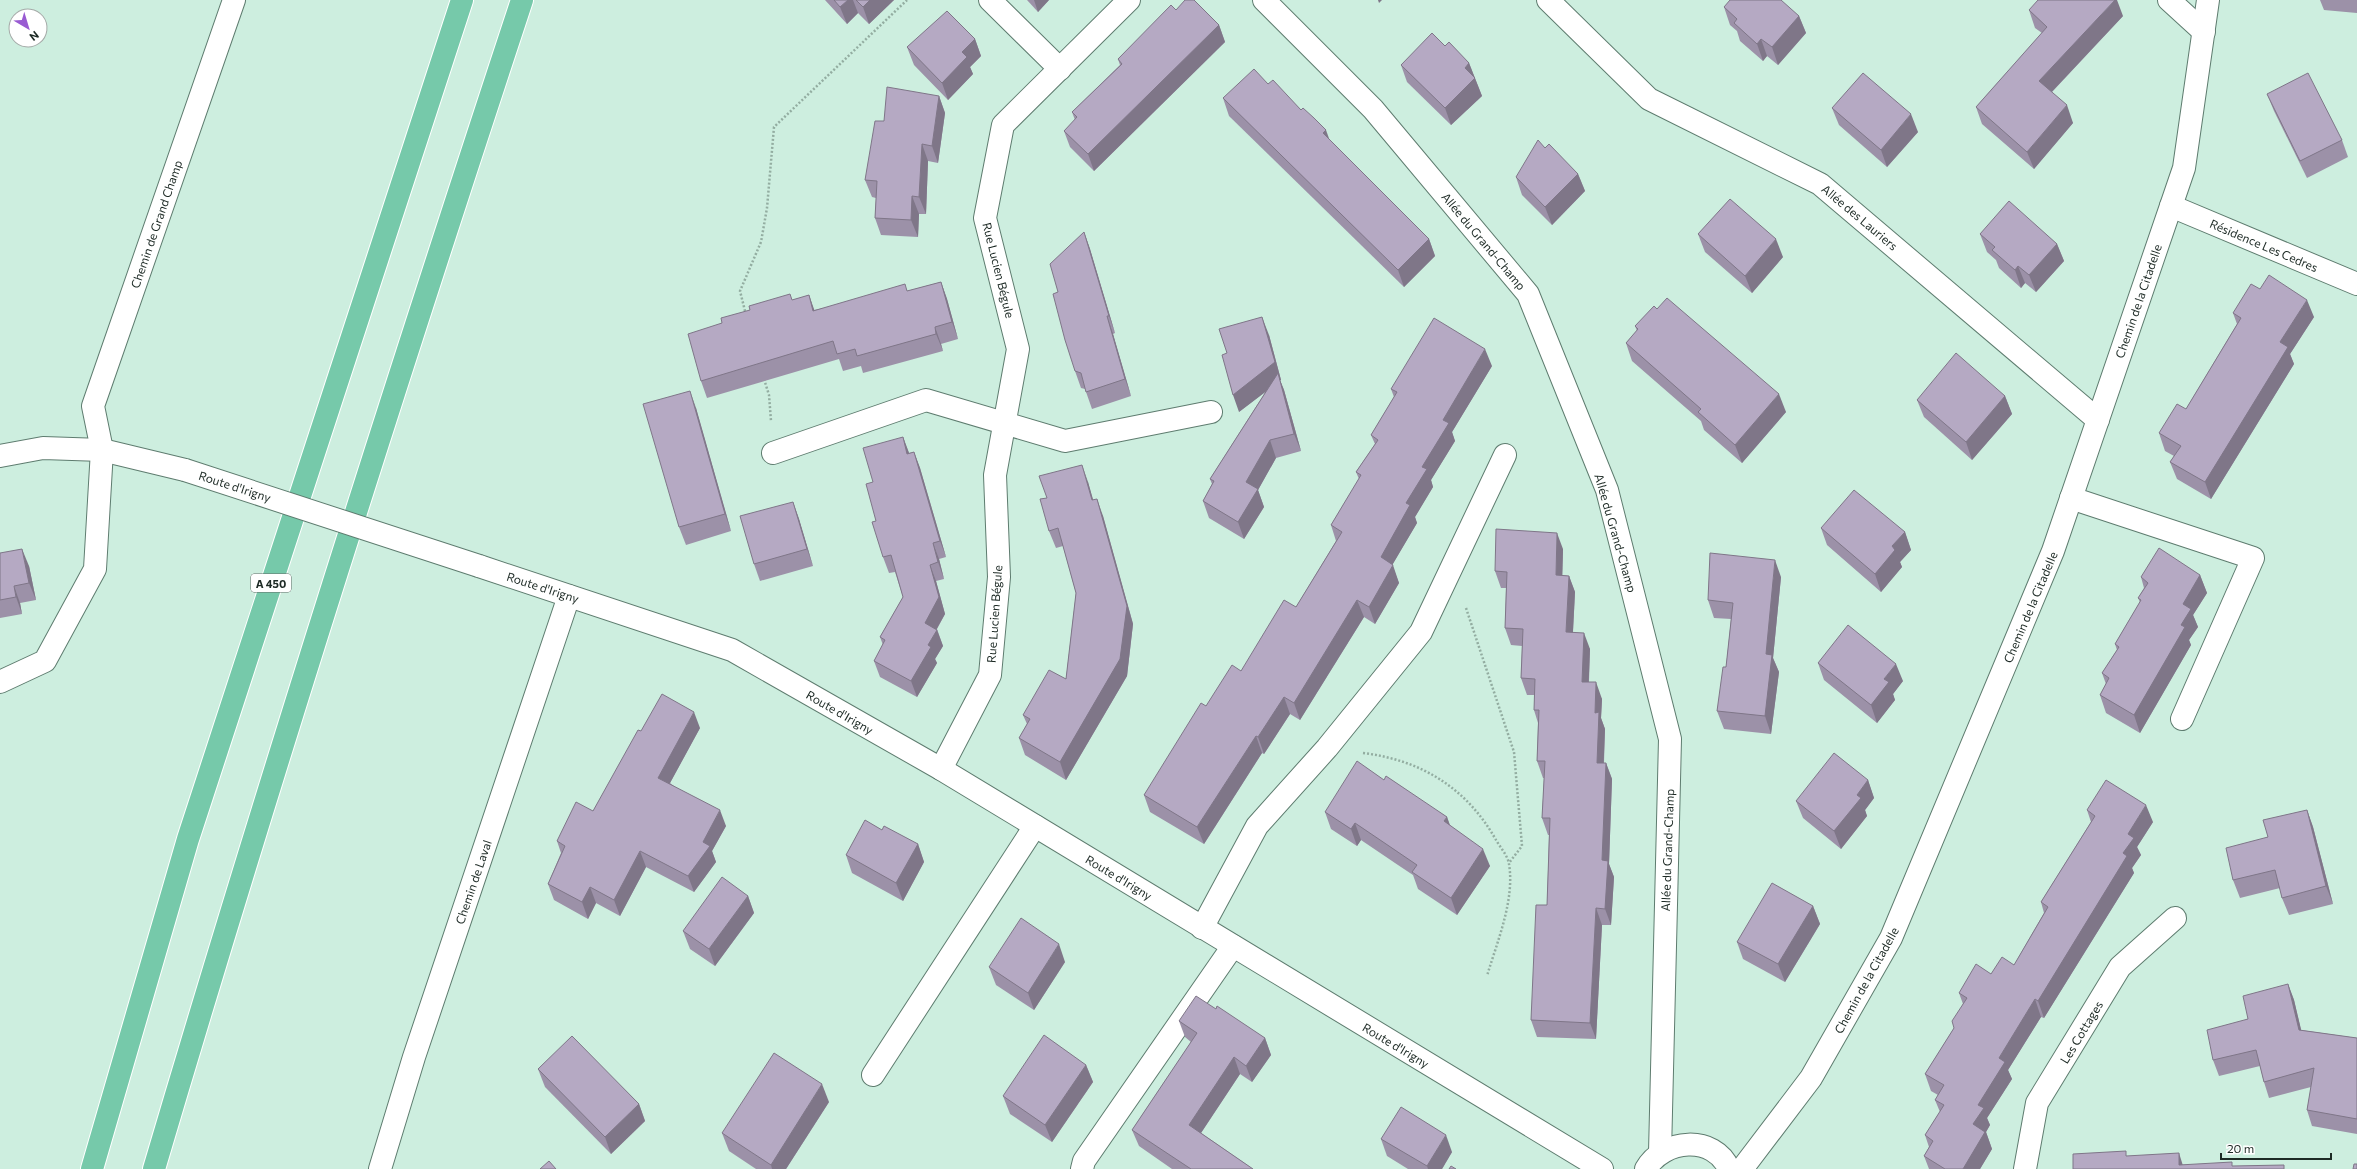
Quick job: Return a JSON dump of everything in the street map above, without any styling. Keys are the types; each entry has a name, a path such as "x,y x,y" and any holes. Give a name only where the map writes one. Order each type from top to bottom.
{"highway":[{"name":"A 450","path":"92,1169 188,839 462,0"},
{"path":"154,1169 228,918 382,427 522,0"}],"street":[{"name":"Chemin de Grand Champ","path":"0,682 45,661 95,569 102,450 93,406 234,0"},
{"path":"990,0 1060,69"},
{"name":"Rue Lucien Bégule","path":"941,769 990,675 999,577 995,475 1003,424 1018,349 985,218 1003,125 1129,0"},
{"name":"Allée du Grand-Champ","path":"1264,0 1373,109 1528,294 1607,490 1670,739 1660,1153"},
{"name":"Allée des Lauriers","path":"1548,0 1648,99 1820,184 2098,420"},
{"path":"2169,0 2204,32"},
{"name":"Chemin de la Citadelle","path":"1742,1169 1811,1078 1891,938 2053,551 2184,168 2208,0"},
{"name":"Résidence Les Cedres","path":"2171,206 2357,284"},
{"path":"773,453 926,400 1003,424 1065,441 1211,412"},
{"name":"Route d'Irigny","path":"0,456 42,448 102,450 185,470 732,650 941,769 1602,1169"},
{"path":"1202,928 1257,826 1327,748 1421,632 1505,455"},
{"path":"2071,498 2253,558 2182,719"},
{"name":"Chemin de Laval","path":"380,1169 414,1057 569,596"},
{"path":"873,1076 1035,826"},
{"name":"Les Cottages","path":"2025,1169 2037,1103 2120,967 2175,918"},
{"path":"1082,1169 1084,1161 1233,946"},
{"path":"1646,1169 1660,1153 1674,1146 1682,1145 1704,1147 1717,1155 1729,1169"}],"path":[{"path":"748,320 740,291 761,242 767,208 774,127 907,0"},
{"path":"762,372 769,394 773,453"},
{"path":"1441,589 1463,600 1514,752 1522,846 1509,863"},
{"path":"1327,748 1367,753 1408,762 1435,775 1460,794 1485,819 1509,863 1508,906 1486,976"}],"building":[{"path":"834,0 848,0 840,7"},
{"path":"856,0 870,0 863,7"},
{"path":"1185,0 1194,0 1219,25 1088,154 1064,131 1077,117 1072,112 1122,64 1118,59 1171,5 1176,10"},
{"path":"1730,0 1781,0 1799,16 1772,47 1761,39 1757,44 1734,23 1737,19 1724,7"},
{"path":"2038,0 2115,0 2039,81 2067,105 2027,152 1976,107 2047,27 2029,10"},
{"path":"947,11 975,39 962,52 967,57 942,83 907,47"},
{"path":"1432,33 1445,46 1449,42 1469,63 1465,68 1475,78 1445,108 1401,65"},
{"path":"1254,69 1268,84 1273,80 1301,110 1303,108 1314,118 1326,130 1323,133 1429,239 1398,270 1223,98"},
{"path":"1863,73 1911,114 1881,150 1832,108"},
{"path":"2308,73 2342,140 2300,161 2267,94"},
{"path":"887,87 939,96 932,146 922,144 919,197 912,196 911,220 875,218 877,181 865,180 875,121 884,121"},
{"path":"1538,140 1545,148 1549,144 1578,174 1545,207 1516,177"},
{"path":"1730,199 1776,239 1745,276 1698,234"},
{"path":"2009,201 2057,244 2029,275 2018,266 2015,270 1992,250 1995,247 1980,234"},
{"path":"1084,232 1109,316 1107,316 1125,379 1086,392 1081,373 1075,371 1065,340 1053,294 1058,292 1050,264"},
{"path":"2269,275 2307,300 2280,342 2288,347 2205,482 2170,462 2181,446 2159,433 2177,404 2186,409 2241,318 2233,313 2251,284 2260,289"},
{"path":"941,282 952,322 935,327 936,334 857,356 855,349 837,354 833,341 701,381 688,334 722,323 721,318 750,310 749,306 790,294 792,300 809,295 813,311 905,284 907,291"},
{"path":"1667,298 1779,394 1735,445 1698,412 1701,409 1626,343 1638,329 1635,326 1654,306 1657,309"},
{"path":"1262,317 1275,362 1233,395 1222,355 1227,353 1219,329"},
{"path":"1434,318 1485,349 1443,420 1449,423 1422,467 1427,469 1406,503 1410,505 1381,557 1393,565 1369,607 1357,600 1294,703 1284,697 1258,737 1256,736 1197,827 1144,795 1201,703 1206,706 1232,665 1241,671 1284,600 1296,607 1342,532 1331,525 1361,475 1356,472 1378,440 1371,435 1397,392 1391,389"},
{"path":"1956,353 2005,396 1966,442 1917,400"},
{"path":"1278,373 1294,434 1270,440 1246,482 1258,489 1238,522 1203,501 1214,481 1210,479"},
{"path":"690,391 725,514 679,527 643,404"},
{"path":"903,437 907,454 914,452 940,541 933,543 938,562 930,565 939,597 925,623 937,630 928,645 931,647 911,681 874,661 885,640 880,637 903,597 891,555 883,557 872,522 876,521 866,484 873,482 863,448"},
{"path":"1082,465 1092,500 1097,499 1127,606 1120,659 1060,762 1019,738 1030,719 1023,715 1049,670 1066,679 1076,593 1058,528 1049,531 1040,499 1047,498 1039,476"},
{"path":"1854,490 1905,532 1892,546 1895,550 1875,574 1821,528"},
{"path":"793,502 807,549 754,564 740,516"},
{"path":"1496,529 1557,533 1556,575 1569,576 1566,632 1584,633 1582,682 1596,682 1595,713 1599,712 1597,763 1606,763 1602,860 1608,861 1605,909 1596,908 1590,1023 1531,1020 1536,905 1547,905 1550,818 1542,818 1545,761 1537,761 1539,710 1534,710 1535,679 1521,678 1523,629 1505,628 1507,572 1495,571"},
{"path":"2159,548 2200,575 2183,604 2191,609 2181,625 2185,627 2134,715 2100,695 2109,678 2102,673 2119,647 2115,644 2141,600 2138,598 2148,583 2141,577"},
{"path":"22,549 29,583 14,586 16,597 0,600 0,553"},
{"path":"1710,553 1775,560 1766,654 1772,655 1765,716 1717,711 1723,667 1726,667 1733,603 1708,600"},
{"path":"1848,625 1896,664 1884,679 1889,682 1871,705 1818,663"},
{"path":"662,694 694,712 658,778 720,810 703,842 710,846 688,876 640,851 614,900 590,887 582,902 548,884 565,846 557,841 576,802 593,811 638,730 641,731"},
{"path":"1834,753 1868,780 1857,795 1861,798 1834,831 1796,801"},
{"path":"1357,761 1384,780 1386,776 1447,817 1444,821 1483,849 1451,898 1412,872 1417,865 1355,823 1351,829 1325,812"},
{"path":"2106,780 2146,805 2128,834 2134,838 2123,853 2127,856 2038,1001 2035,999 1999,1058 2005,1062 1978,1105 1984,1108 1973,1124 1985,1132 1963,1169 1945,1169 1924,1156 1933,1141 1925,1135 1944,1105 1935,1100 1944,1085 1925,1074 1954,1028 1952,1021 1967,998 1959,993 1976,964 1991,974 2002,957 2014,965 2048,907 2041,902 2095,816 2087,810"},
{"path":"2307,810 2326,886 2282,898 2275,870 2233,880 2226,848 2268,837 2263,820"},
{"path":"865,820 882,830 884,826 918,844 896,883 846,855"},
{"path":"722,877 748,896 709,949 683,931"},
{"path":"1772,883 1813,906 1778,964 1737,942"},
{"path":"1021,918 1059,944 1028,993 989,967"},
{"path":"2288,984 2299,1030 2357,1038 2357,1119 2307,1110 2314,1068 2264,1082 2256,1050 2213,1060 2207,1030 2248,1019 2243,996"},
{"path":"1196,996 1216,1009 1217,1006 1265,1038 1246,1066 1234,1057 1189,1125 1253,1169 1191,1169 1132,1130 1197,1033 1179,1021"},
{"path":"1044,1035 1086,1065 1045,1125 1003,1096"},
{"path":"572,1036 639,1104 605,1137 538,1069"},
{"path":"774,1053 822,1084 771,1165 722,1133"},
{"path":"1401,1107 1446,1135 1427,1166 1381,1139"},
{"path":"2126,1151 2126,1156 2179,1153 2179,1165 2232,1162 2232,1166 2284,1165 2284,1169 2073,1169 2073,1154"},
{"path":"549,1161 556,1169 540,1169"},
{"path":"2354,1164 2357,1164 2357,1169 2353,1169"},
{"path":"1451,1166 1456,1169 1449,1169"}]}
